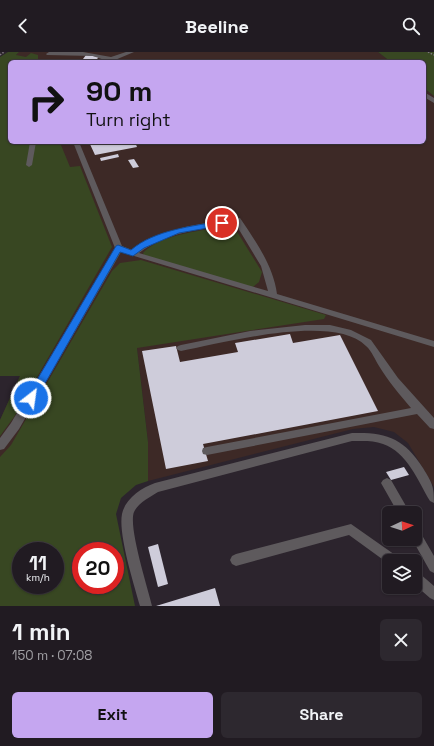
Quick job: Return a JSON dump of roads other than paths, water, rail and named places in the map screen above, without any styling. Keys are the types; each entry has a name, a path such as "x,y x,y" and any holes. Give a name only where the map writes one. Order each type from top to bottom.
{"lane":[{"path":"47,53 64,52 91,54 110,60"},
{"path":"115,60 131,52"},
{"path":"29,165 33,144"},
{"path":"77,144 118,248 133,254 434,344"},
{"path":"133,254 141,246 177,231 237,220 268,270 272,284 273,296"},
{"path":"0,446 15,426 118,248"},
{"path":"181,348 295,327 326,328 355,334 369,342 382,364 410,401 434,425"},
{"path":"207,451 419,410"},
{"path":"146,606 130,535 128,514 137,499 155,488 352,437 372,435 388,439 401,447 412,461 434,498"},
{"path":"387,483 400,506"},
{"path":"236,560 351,529 385,554"},
{"path":"422,546 434,568"},
{"path":"422,583 434,594"}]}
